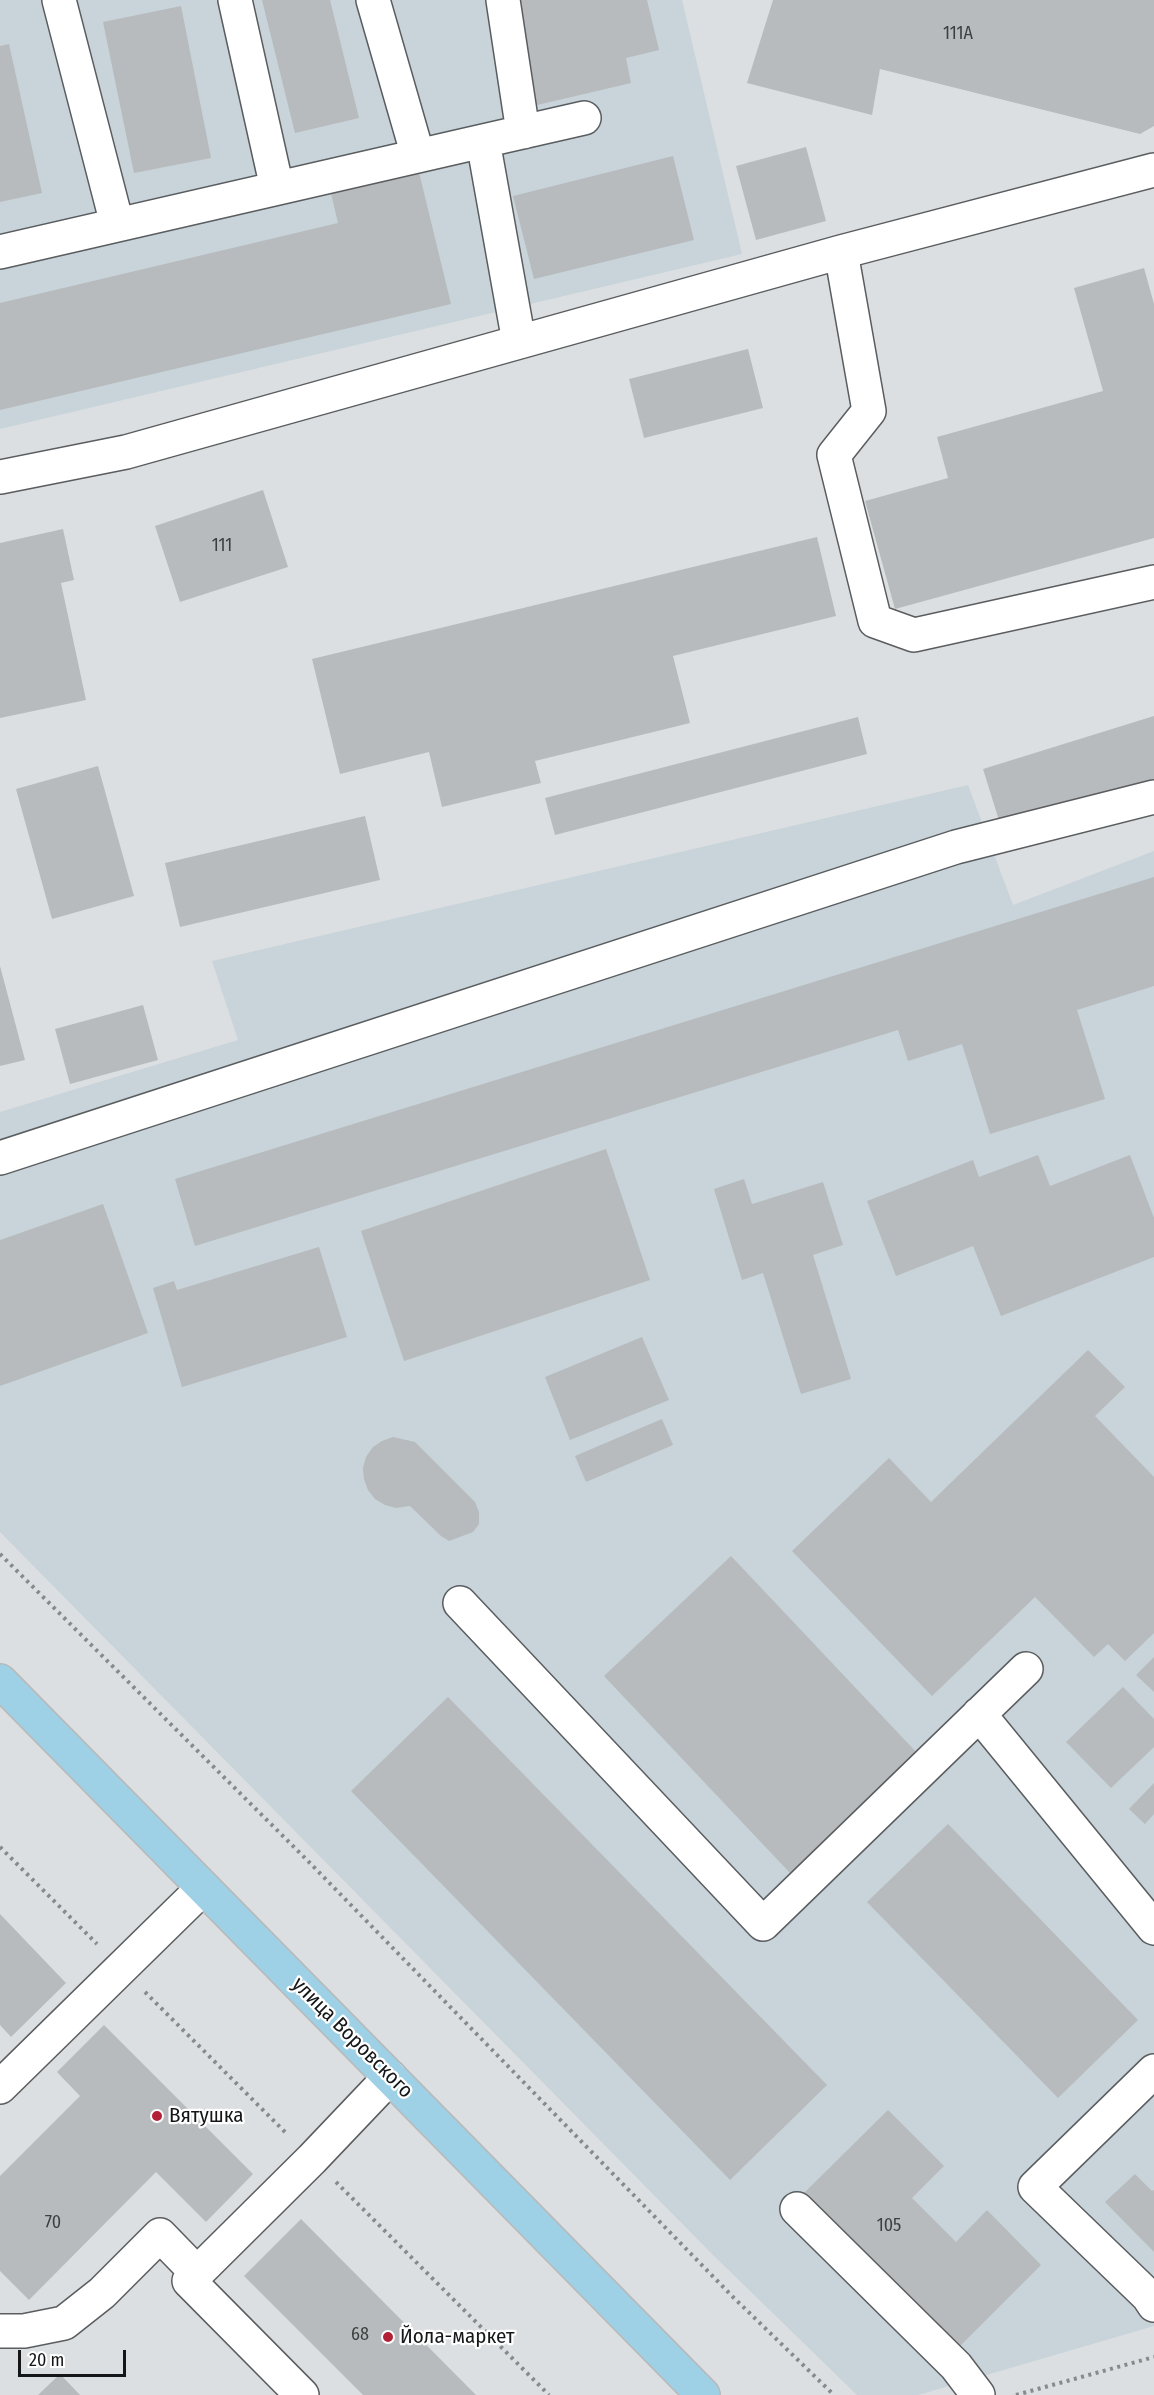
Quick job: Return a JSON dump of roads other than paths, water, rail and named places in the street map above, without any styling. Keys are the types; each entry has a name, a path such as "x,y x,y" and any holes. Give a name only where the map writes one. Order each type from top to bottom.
{"main road":[{"name":"улица Воровского","path":"0,1681 704,2395"}],"street":[{"path":"59,0 117,225"},
{"path":"236,0 278,188"},
{"path":"373,0 418,156"},
{"path":"503,0 523,132"},
{"path":"0,252 584,118"},
{"path":"483,141 519,342"},
{"path":"0,477 126,452 841,252 1154,171"},
{"path":"841,252 869,411 834,455 875,621 914,635 1154,582"},
{"path":"0,1158 956,848 1154,797"},
{"path":"460,1603 763,1924 1026,1669"},
{"path":"980,1714 1154,1928"},
{"path":"6,2068 120,1967 203,1888"},
{"path":"1154,2071 1035,2187 1148,2296 1154,2305"},
{"path":"302,2395 189,2281 390,2077"},
{"path":"797,2209 956,2366 978,2395"},
{"path":"0,2331 24,2331 64,2323 102,2293 160,2235 197,2273"}],"place":[{"name":"Вятушка","path":"157,2116"},
{"name":"Йола-маркет","path":"388,2337"}]}
